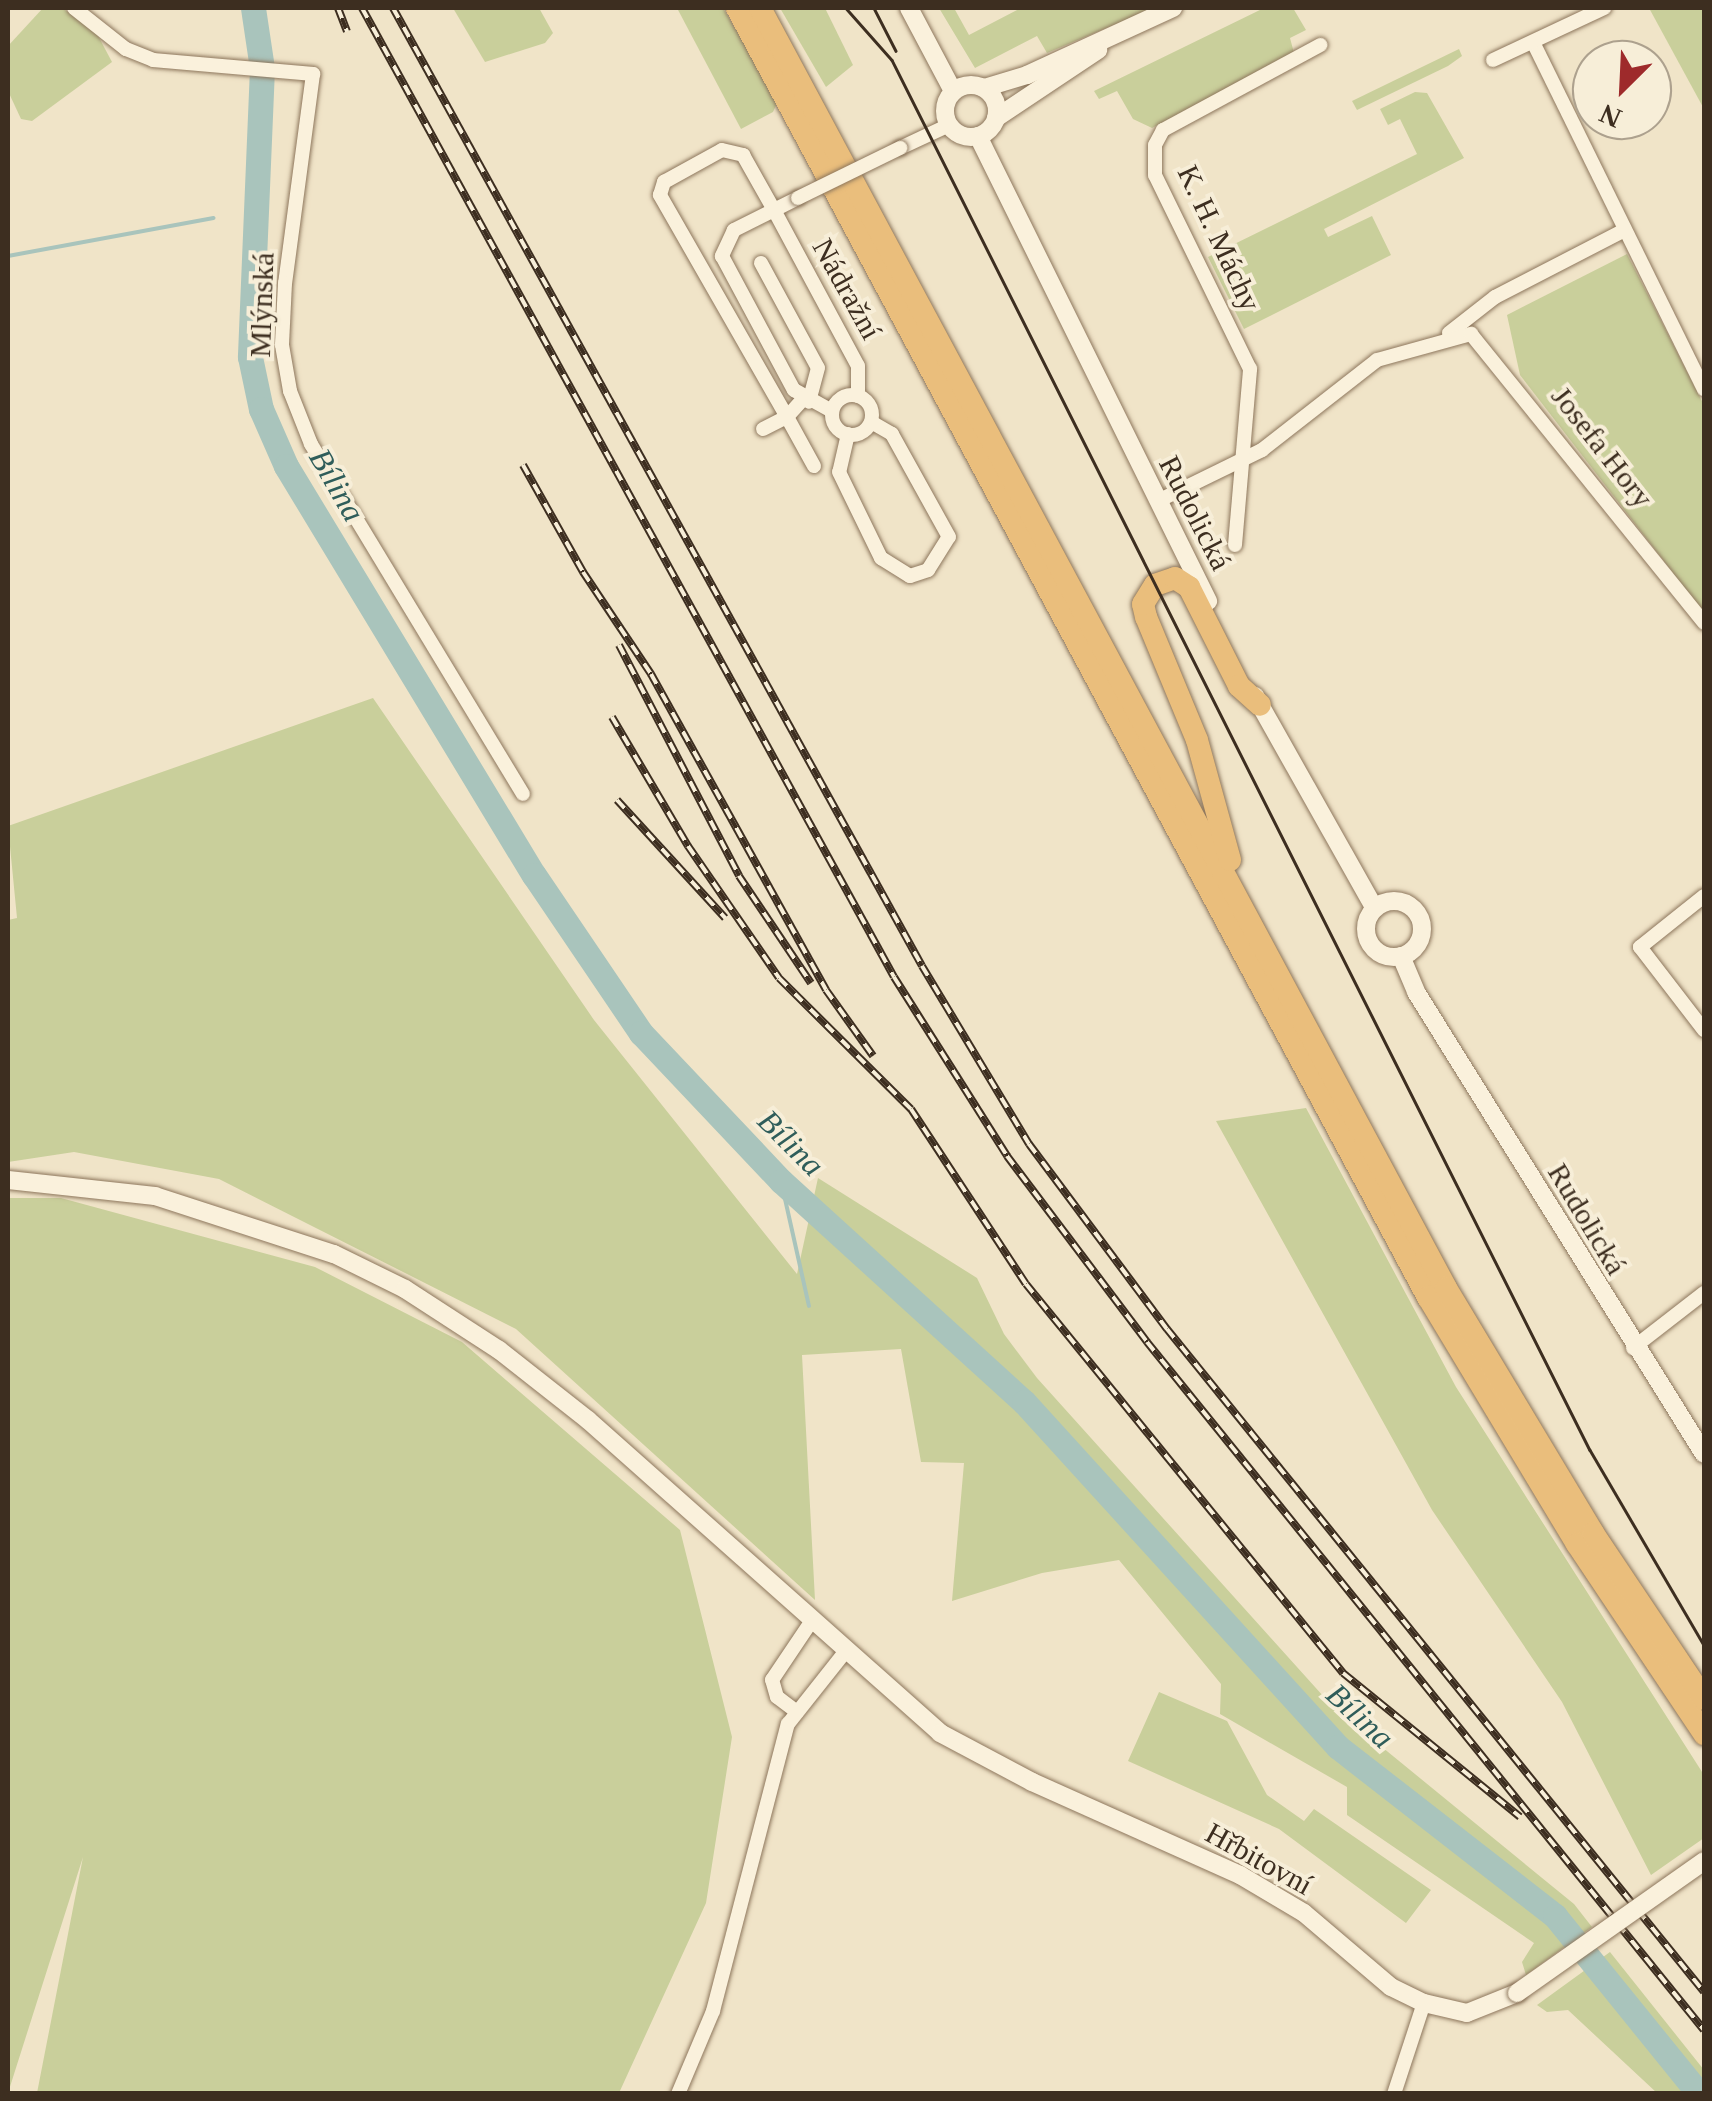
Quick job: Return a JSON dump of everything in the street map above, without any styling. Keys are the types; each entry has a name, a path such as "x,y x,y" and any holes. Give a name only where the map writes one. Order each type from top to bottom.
{"highway":[{"path":"738,8 1428,1297 1576,1544 1704,1734"},
{"path":"760,8 1446,1288 1593,1533 1704,1699"},
{"path":"1247,911 1196,740 1146,617 1143,604 1155,585 1175,578 1188,587 1240,686 1260,706"}],"street":[{"name":"Mlýnská","path":"74,8 138,55 313,74 315,96 285,283 282,345 290,391 311,444 523,794"},
{"path":"909,8 953,92"},
{"path":"1493,60 1604,8"},
{"path":"1166,11 996,118 978,136 961,136 948,125 944,111 953,92 968,85 984,88 1166,11"},
{"path":"1533,42 1704,390"},
{"name":"K. H. Máchy","path":"1234,544 1250,368 1155,175 1155,146 1162,130 1320,45"},
{"path":"984,88 995,100 996,118"},
{"path":"832,410 807,400 722,256 734,230 948,125"},
{"name":"Rudolická","path":"978,136 1260,706 1374,910 1367,925 1370,942 1383,954 1401,956 1416,992 1633,1348 1704,1454"},
{"name":"Nádražní","path":"787,416 660,188 730,148 743,155 858,366 858,396"},
{"name":"Josefa Hory","path":"1440,340 1495,297 1625,230"},
{"path":"761,263 818,368 807,400 763,429"},
{"name":"Josefa Hory","path":"1158,501 1243,459 1377,360 1460,333 1479,339 1704,624"},
{"path":"832,410 843,397 858,396 870,406 871,422"},
{"path":"832,410 835,426 848,434"},
{"path":"787,416 814,466"},
{"path":"871,422 892,434 949,537 928,570 910,576 881,558 839,472 848,434 871,422"},
{"path":"1704,896 1640,947 1704,1030"},
{"path":"1374,910 1397,901 1418,913 1420,939 1401,956"},
{"name":"Hřbitovní","path":"8,1180 155,1196 334,1254 405,1289 499,1350 588,1420 844,1652 940,1733 1032,1782 1240,1874 1304,1913 1391,1987 1424,2003 1467,2012 1516,1994 1704,1861"},
{"path":"1633,1348 1704,1294"},
{"path":"797,1712 777,1698 772,1680 811,1622"},
{"path":"678,2094 713,2011 788,1724 844,1652"},
{"path":"1394,2094 1424,2003"}],"green space":[{"path":"43,8 62,8 95,30 112,62 32,121 21,119 8,91 8,46"},
{"path":"453,8 539,8 553,33 545,43 485,62"},
{"path":"677,8 723,8 778,101 773,112 741,129"},
{"path":"780,8 825,8 853,65 826,87"},
{"path":"939,8 954,8 969,35 1021,8 1154,8 1047,53 1037,36 975,68"},
{"path":"1264,8 1293,8 1306,30 1290,38 1294,53 1152,128 1133,119 1117,91 1099,99 1094,91"},
{"path":"1649,8 1704,8 1704,109 1672,50 1672,40 1666,40"},
{"path":"1459,49 1462,56 1448,66 1357,110 1352,101"},
{"path":"1415,92 1427,93 1464,158 1324,229 1328,237 1372,216 1391,255 1244,329 1208,257 1417,154 1400,119 1388,125 1380,109"},
{"path":"1627,254 1704,405 1704,613 1520,375 1507,315"},
{"path":"373,698 594,1020 797,1274 818,1178 977,1278 1004,1334 1037,1378 1333,1707 1574,1904 1592,1927 1526,1975 1522,1962 1534,1943 1347,1815 1347,1787 1220,1714 1221,1684 1119,1560 1042,1573 952,1601 964,1463 921,1462 901,1349 802,1355 815,1600 516,1329 219,1179 74,1152 8,1162 8,920 17,918 8,826"},
{"path":"1306,1108 1456,1387 1704,1775 1704,1838 1651,1875 1562,1702 1432,1510 1216,1121"},
{"path":"8,1198 61,1198 315,1267 462,1342 680,1530 732,1737 706,1903 619,2093 37,2093 83,1857 8,2093"},
{"path":"1159,1692 1227,1721 1267,1795 1304,1821 1314,1809 1431,1890 1406,1923 1279,1829 1128,1761"},
{"path":"1610,1952 1704,2070 1704,2093 1657,2093 1568,2010 1547,2012 1537,2005"}],"waterway":[{"name":"Bílina","path":"253,8 262,68 250,357 261,409 286,466 534,875 641,1033 781,1181 1024,1402 1338,1747 1555,1916 1699,2094"},
{"path":"8,256 214,218"},
{"path":"781,1181 809,1306"}],"tram line":[{"path":"846,8 892,60 1590,1450 1704,1645"},
{"path":"874,8 896,51"}],"railway":[{"path":"338,8 347,31"},
{"path":"362,8 894,977 1007,1156 1147,1342 1704,2030"},
{"path":"393,8 922,966 1029,1144 1167,1329 1704,1992"},
{"path":"523,465 583,572 651,674 826,990 873,1056"},
{"path":"619,645 739,876 811,983"},
{"path":"612,717 688,846 779,978 911,1109 1026,1284 1343,1673 1520,1817"},
{"path":"617,800 725,918"}]}
